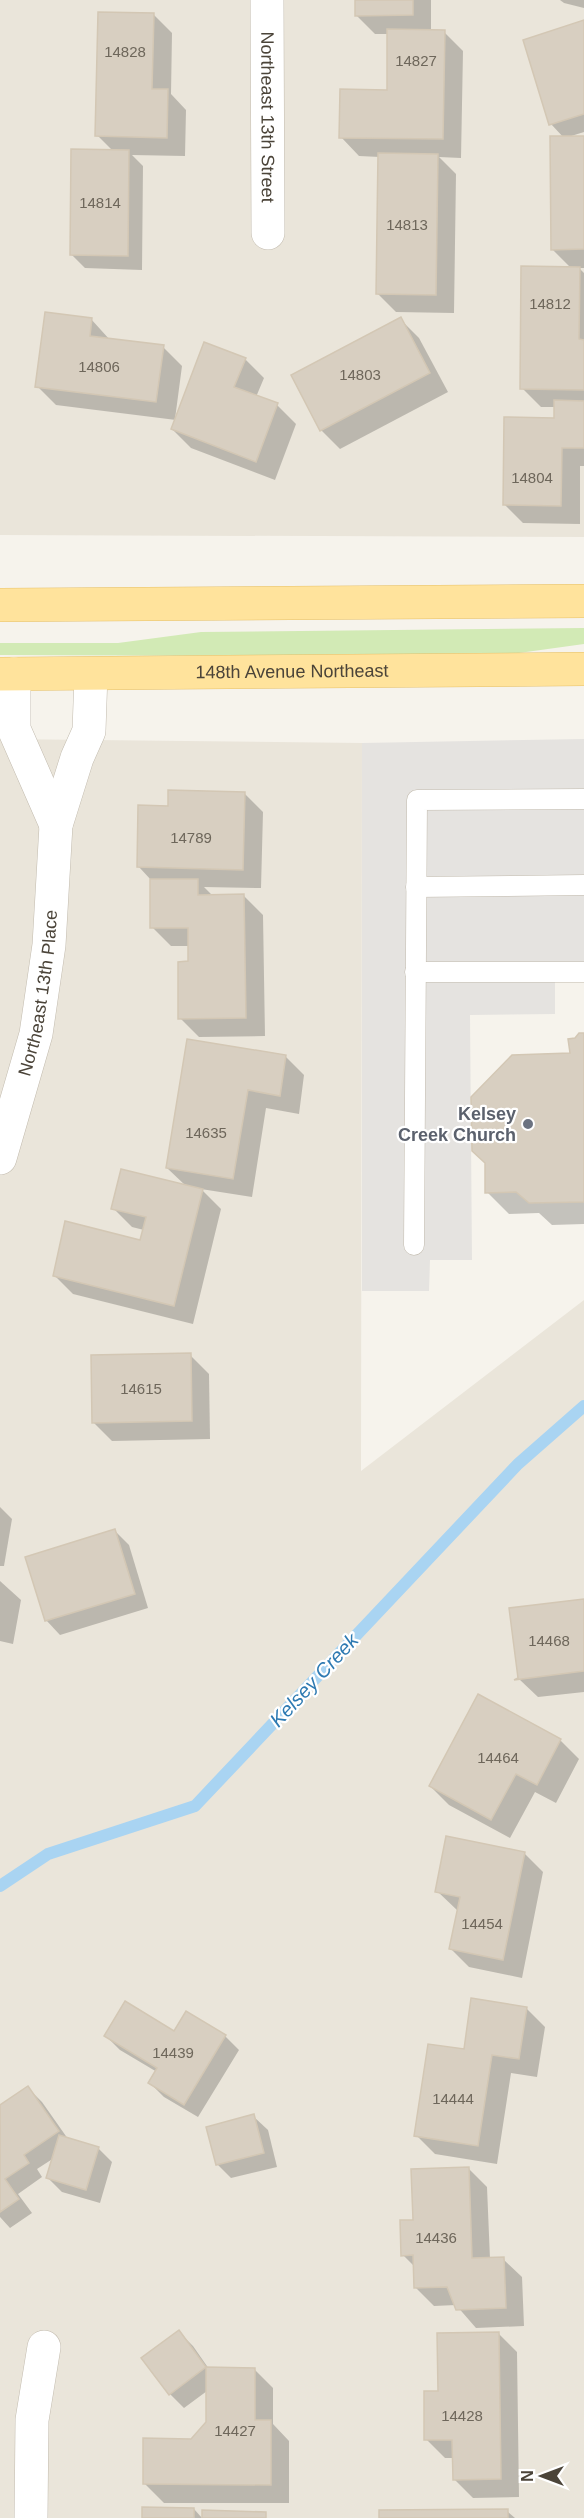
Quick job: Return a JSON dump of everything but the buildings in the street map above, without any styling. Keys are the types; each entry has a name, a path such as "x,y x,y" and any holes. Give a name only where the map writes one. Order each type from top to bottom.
{"main road":[{"path":"8,607 584,601"},
{"name":"148th Avenue Northeast","path":"7,674 584,669"}],"street":[{"name":"Northeast 13th Street","path":"267,0 268,233"},
{"name":"Northeast 13th Place","path":"7,674 14,729 56,825"},
{"name":"Northeast 13th Place","path":"0,1158 36,1034 49,945 56,825 77,758 89,731 91,674"},
{"path":"31,2518 32,2420 44,2347"}],"lane":[{"path":"414,1245 417,800 584,799"},
{"path":"416,887 584,885"},
{"path":"415,972 584,972"}],"shaded area":[{"path":"0,0 584,0 584,537 0,535"},
{"path":"0,739 362,743 361,1471 584,1300 584,2518 0,2518"},
{"path":"584,739 584,972 555,973 555,1014 470,1015 472,1260 430,1260 429,1291 362,1291 362,743"}],"green space":[{"path":"584,628 584,644 491,657 0,655 0,643 118,643 201,632"}],"waterway":[{"name":"Kelsey Creek","path":"0,1886 48,1854 195,1806 518,1464 584,1406"}],"place":[{"name":"Kelsey Creek Church","path":"528,1124"}]}
